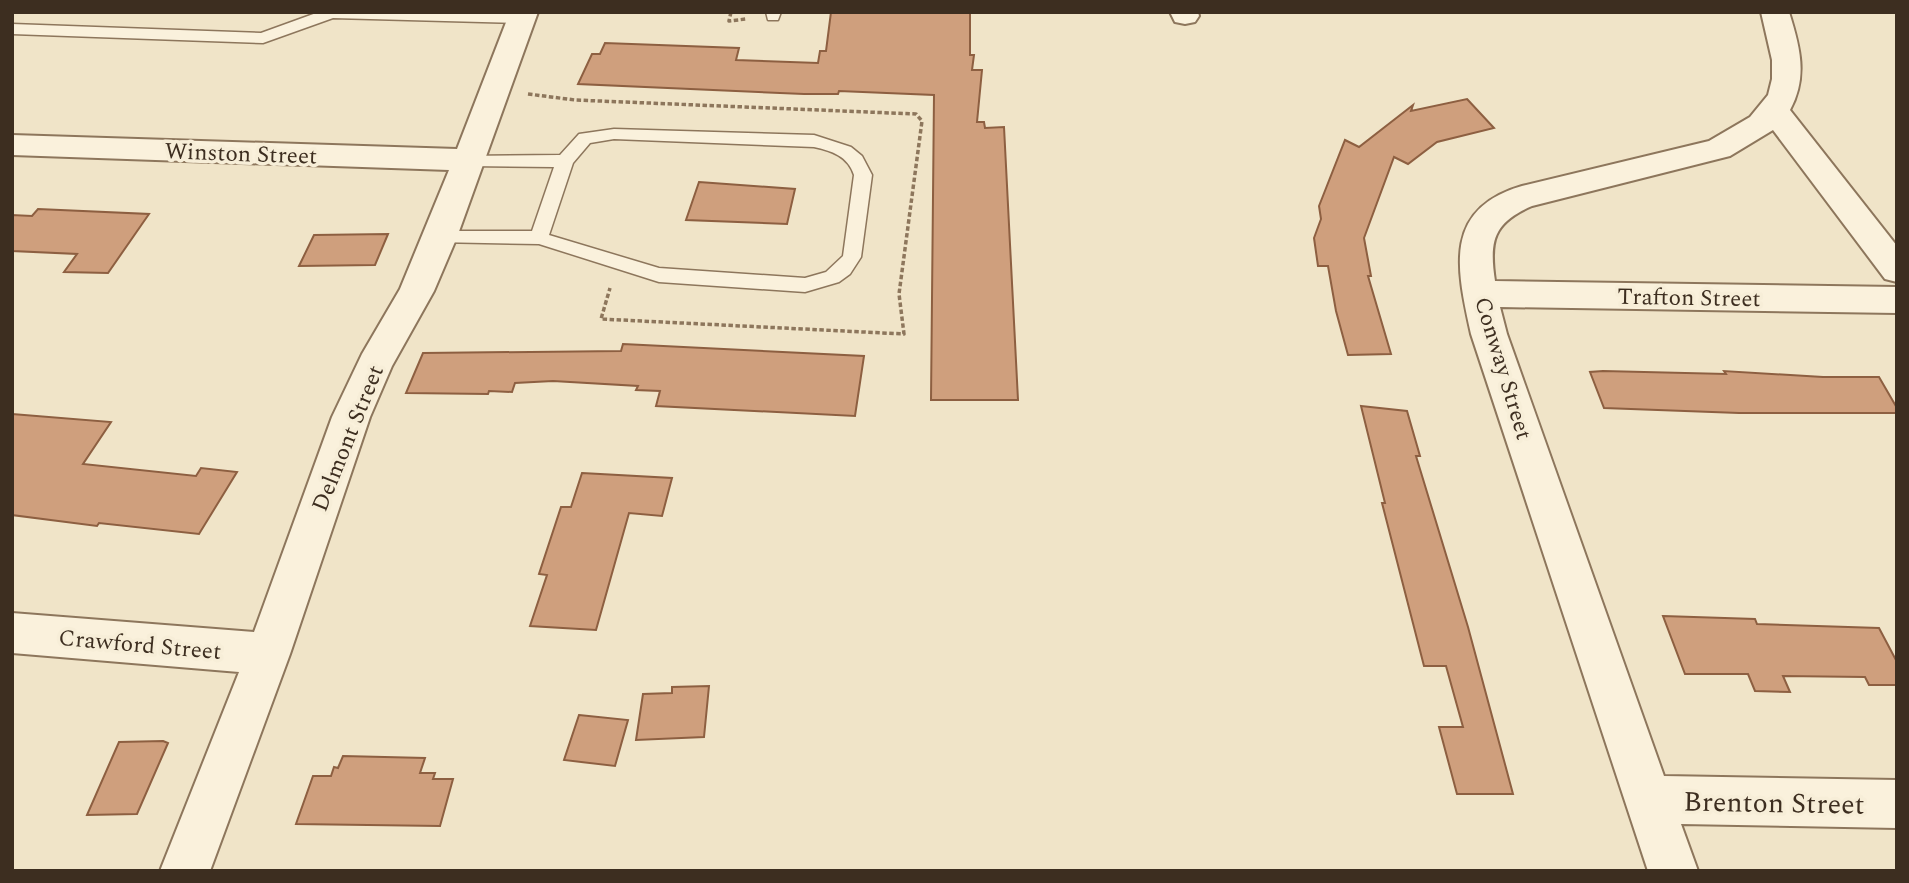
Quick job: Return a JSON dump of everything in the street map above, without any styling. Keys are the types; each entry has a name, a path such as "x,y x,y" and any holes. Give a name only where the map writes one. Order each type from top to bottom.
{"street":[{"name":"Conway Street","path":"1673,871 1651,800 1489,334 1475,255 1478,235 1484,223 1497,209 1521,197 1719,149 1766,122 1785,91 1789,57 1775,12"},
{"name":"Delmont Street","path":"185,871 268,654 351,417 375,364 417,291 440,237 523,15"},
{"path":"1774,111 1897,270"},
{"name":"Winston Street","path":"12,145 469,160"},
{"name":"Trafton Street","path":"1480,294 1897,300"},
{"name":"Crawford Street","path":"12,633 268,654"},
{"name":"Brenton Street","path":"1651,800 1897,804"}],"lane":[{"path":"12,29 263,38 331,13 523,15"},
{"path":"440,237 539,239 659,275 805,285 828,281 846,268 852,257 863,175 861,165 847,151 814,141 596,134 585,138 565,161 539,239"},
{"path":"469,160 565,161"}],"path":[{"path":"731,12 729,21 746,21 747,17"},
{"path":"526,93 575,100 916,114 922,121 899,294 904,334 601,320 610,289 610,277"}],"building":[{"path":"831,12 970,12 970,55 974,55 972,70 982,70 977,122 984,122 985,128 1004,127 1018,400 931,400 934,95 839,91 838,94 804,94 578,84 592,54 600,54 605,43 739,48 736,60 818,63 820,51 826,51"},
{"path":"1467,99 1494,128 1437,142 1408,164 1394,157 1364,238 1371,276 1368,276 1391,354 1348,355 1328,266 1318,266 1314,238 1321,219 1319,206 1345,140 1359,147 1413,105 1411,111"},
{"path":"699,182 795,189 787,224 686,220"},
{"path":"38,209 149,214 108,273 64,272 77,254 12,251 12,215 32,216"},
{"path":"388,234 375,265 299,266 314,235"},
{"path":"623,344 864,356 855,416 656,406 660,391 636,390 638,386 553,381 515,383 512,392 489,391 488,394 406,393 423,353 621,351"},
{"path":"1724,371 1823,377 1879,377 1897,408 1897,413 1739,413 1604,408 1590,372 1726,374"},
{"path":"1361,406 1407,411 1420,456 1416,456 1468,627 1513,794 1457,794 1439,727 1463,727 1446,666 1424,666 1382,503 1385,503"},
{"path":"12,414 111,422 83,464 196,476 201,468 237,472 199,534 99,523 97,526 12,515"},
{"path":"582,473 672,478 662,516 629,513 596,630 530,626 547,575 539,574 561,507 571,507"},
{"path":"1663,616 1755,619 1757,624 1879,628 1897,662 1897,685 1869,685 1865,677 1783,676 1790,692 1755,691 1748,674 1685,674"},
{"path":"709,686 704,737 636,740 643,694 672,693 672,687"},
{"path":"579,715 628,720 615,766 564,760"},
{"path":"119,742 168,743 137,814 87,815"},
{"path":"343,756 425,758 420,773 435,773 433,779 453,779 440,826 296,824 313,776 331,776"}]}
